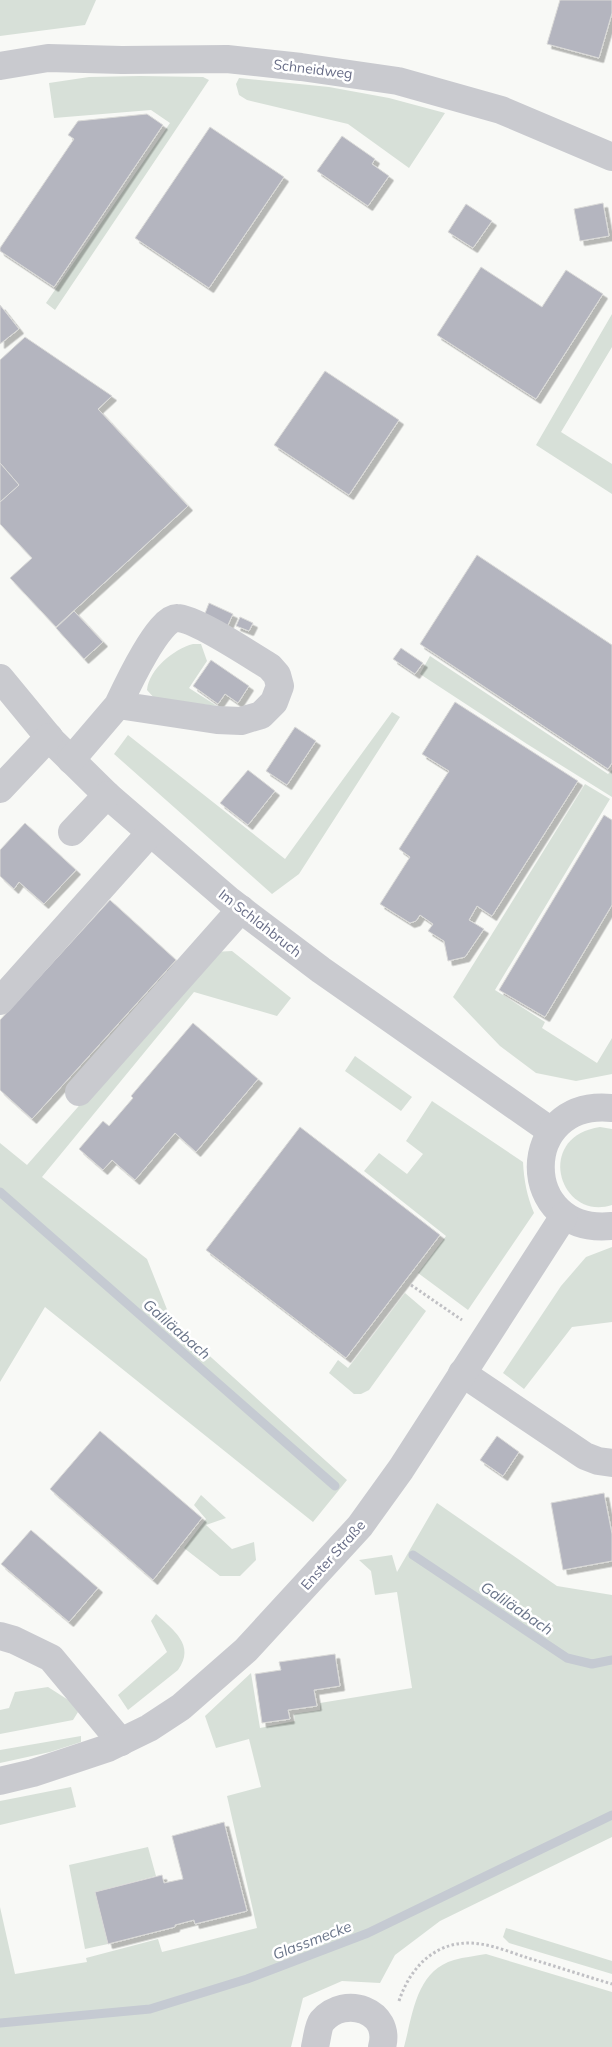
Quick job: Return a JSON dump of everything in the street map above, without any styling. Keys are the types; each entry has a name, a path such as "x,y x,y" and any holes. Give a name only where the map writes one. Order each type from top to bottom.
{"street":[{"name":"Schneidweg","path":"0,66 48,58 122,60 228,59 398,81 501,110 612,157"},
{"path":"72,760 118,705 131,677 160,629 168,620 176,617 188,620 202,627 270,667 277,675 280,686 274,702 262,715 242,721 217,720 118,705"},
{"name":"Im Schlahbruch","path":"0,678 49,737 107,795 241,909 321,970 551,1131"},
{"path":"0,789 49,737"},
{"path":"72,832 107,795"},
{"path":"0,1001 150,833"},
{"path":"79,1092 241,909"},
{"path":"612,1108 598,1106 580,1110 564,1118 551,1131 542,1148 540,1167 542,1186 551,1202 564,1216 580,1224 598,1228 612,1226"},
{"name":"Enster Straße","path":"0,1781 62,1764 121,1742 149,1728 181,1707 246,1650 360,1526 401,1469 564,1216"},
{"path":"462,1374 585,1456 598,1461 612,1462"},
{"path":"0,1636 14,1640 51,1658 121,1742"},
{"path":"315,2047 321,2022 334,2011 348,2007 362,2008 373,2015 382,2028 382,2047"}],"path":[{"path":"411,1285 434,1303"},
{"path":"398,2003 411,1972 425,1959 441,1949 458,1944 487,1946 612,1984"}],"shaded area":[{"path":"0,0 96,0 85,25 0,36"},
{"path":"89,77 203,77 209,80 55,310 46,303 170,123 151,110 54,118 49,83"},
{"path":"239,78 329,87 389,98 445,113 409,168 348,124 247,100 239,95 236,84"},
{"path":"612,314 612,347 561,432 612,464 612,494 536,445"},
{"path":"193,644 201,644 207,661 189,688 217,706 155,699 147,690 152,675 171,655"},
{"path":"430,656 608,774 612,770 612,797 420,674"},
{"path":"392,712 400,717 299,874 272,894 114,754 128,735 285,859"},
{"path":"585,784 610,799 495,990 545,1022 542,1028 597,1063 612,1038 612,1074 576,1081 536,1073 500,1046 453,997"},
{"path":"232,951 291,998 277,1016 194,992 42,1177 147,1259 172,1322 347,1480 313,1522 45,1307 0,1382 0,1143 27,1165 214,952"},
{"path":"355,1056 412,1097 401,1111 345,1071"},
{"path":"432,1101 523,1162 526,1188 534,1213 468,1310 418,1273 446,1236 364,1171 379,1153 407,1174 423,1154 406,1141"},
{"path":"600,1127 612,1129 612,1205 594,1207 579,1201 568,1190 561,1176 561,1161 566,1146 579,1134"},
{"path":"612,1247 612,1322 572,1327 524,1389 503,1373 561,1286 586,1257"},
{"path":"405,1293 426,1311 369,1390 361,1394 354,1394 329,1373 338,1360 348,1368"},
{"path":"201,1495 226,1518 206,1525 232,1549 254,1542 256,1560 240,1576 220,1576 184,1548 206,1519 194,1505"},
{"path":"437,1503 557,1586 612,1595 612,1837 440,1921 395,1955 380,1983 342,1981 303,1998 291,2047 0,2047 0,1907 15,1974 87,1962 86,1958 158,1939 162,1952 257,1928 227,1796 261,1787 249,1739 216,1748 205,1716 251,1673 260,1728 295,1721 294,1714 320,1710 320,1703 412,1688 397,1592 375,1595 371,1571 359,1560 392,1555 397,1572"},
{"path":"156,1614 180,1639 185,1653 183,1661 178,1670 128,1710 118,1695 167,1652 151,1621"},
{"path":"48,1687 73,1703 78,1712 73,1720 0,1734 0,1710 9,1708 15,1692"},
{"path":"81,1736 81,1742 50,1752 0,1763 0,1750"},
{"path":"71,1787 76,1807 0,1825 0,1801"},
{"path":"148,1847 156,1876 95,1892 108,1944 85,1949 69,1865"},
{"path":"506,1928 612,1961 612,1974 509,1943 503,1937"},
{"path":"486,1954 612,1992 612,2047 404,2047 418,1995 431,1974 441,1966 454,1960"}],"building":[{"path":"560,0 612,0 612,13 599,58 547,44"},
{"path":"147,114 163,125 54,287 0,251 0,248 74,139 68,135 78,121"},
{"path":"210,127 284,177 209,288 135,238"},
{"path":"342,136 375,159 372,164 389,176 368,206 317,171"},
{"path":"603,203 609,236 580,241 574,209"},
{"path":"466,204 492,221 473,248 448,232"},
{"path":"481,267 542,307 566,270 603,294 536,399 437,335"},
{"path":"0,305 19,329 0,344"},
{"path":"25,337 112,396 98,409 188,506 56,627 10,578 32,558 0,524 0,502 19,485 0,463 0,360"},
{"path":"325,371 399,420 349,495 274,445"},
{"path":"0,463 19,485 0,502"},
{"path":"477,555 612,645 612,763 608,769 420,644"},
{"path":"209,603 233,614 227,627 204,616"},
{"path":"74,611 103,642 84,659 56,628"},
{"path":"240,617 253,623 249,631 236,626"},
{"path":"401,648 423,663 415,674 393,659"},
{"path":"211,660 249,686 238,703 225,694 218,704 193,686"},
{"path":"455,702 578,781 492,916 477,906 469,920 484,929 465,957 448,961 444,941 428,931 433,924 420,915 416,921 410,923 380,904 410,857 399,849 449,771 422,754"},
{"path":"295,727 316,741 287,785 266,771"},
{"path":"248,770 275,791 248,825 220,803"},
{"path":"604,815 612,820 612,905 545,1017 499,990"},
{"path":"25,823 76,870 44,904 19,882 14,889 0,876 0,850"},
{"path":"110,900 176,960 32,1119 0,1090 0,1020"},
{"path":"193,1023 258,1079 196,1152 175,1133 135,1180 112,1160 103,1170 79,1149 103,1121 109,1126 133,1098 131,1096"},
{"path":"300,1127 440,1235 346,1358 206,1250"},
{"path":"100,1431 202,1518 153,1580 50,1489"},
{"path":"497,1436 519,1452 503,1476 480,1460"},
{"path":"604,1493 612,1534 612,1561 563,1570 551,1503"},
{"path":"31,1530 98,1588 69,1622 1,1564"},
{"path":"335,1654 340,1686 314,1690 317,1706 288,1710 290,1719 262,1723 255,1674 281,1670 279,1662"},
{"path":"224,1822 247,1911 195,1924 194,1920 175,1925 175,1927 108,1944 95,1892 162,1875 164,1883 183,1879 172,1836"}],"waterway":[{"name":"Galiläabach","path":"0,1192 335,1486"},
{"name":"Galiläabach","path":"413,1555 567,1658 592,1664 612,1660"},
{"name":"Glassmecke","path":"0,2023 150,2009 247,1979 368,1933 612,1815"}]}
